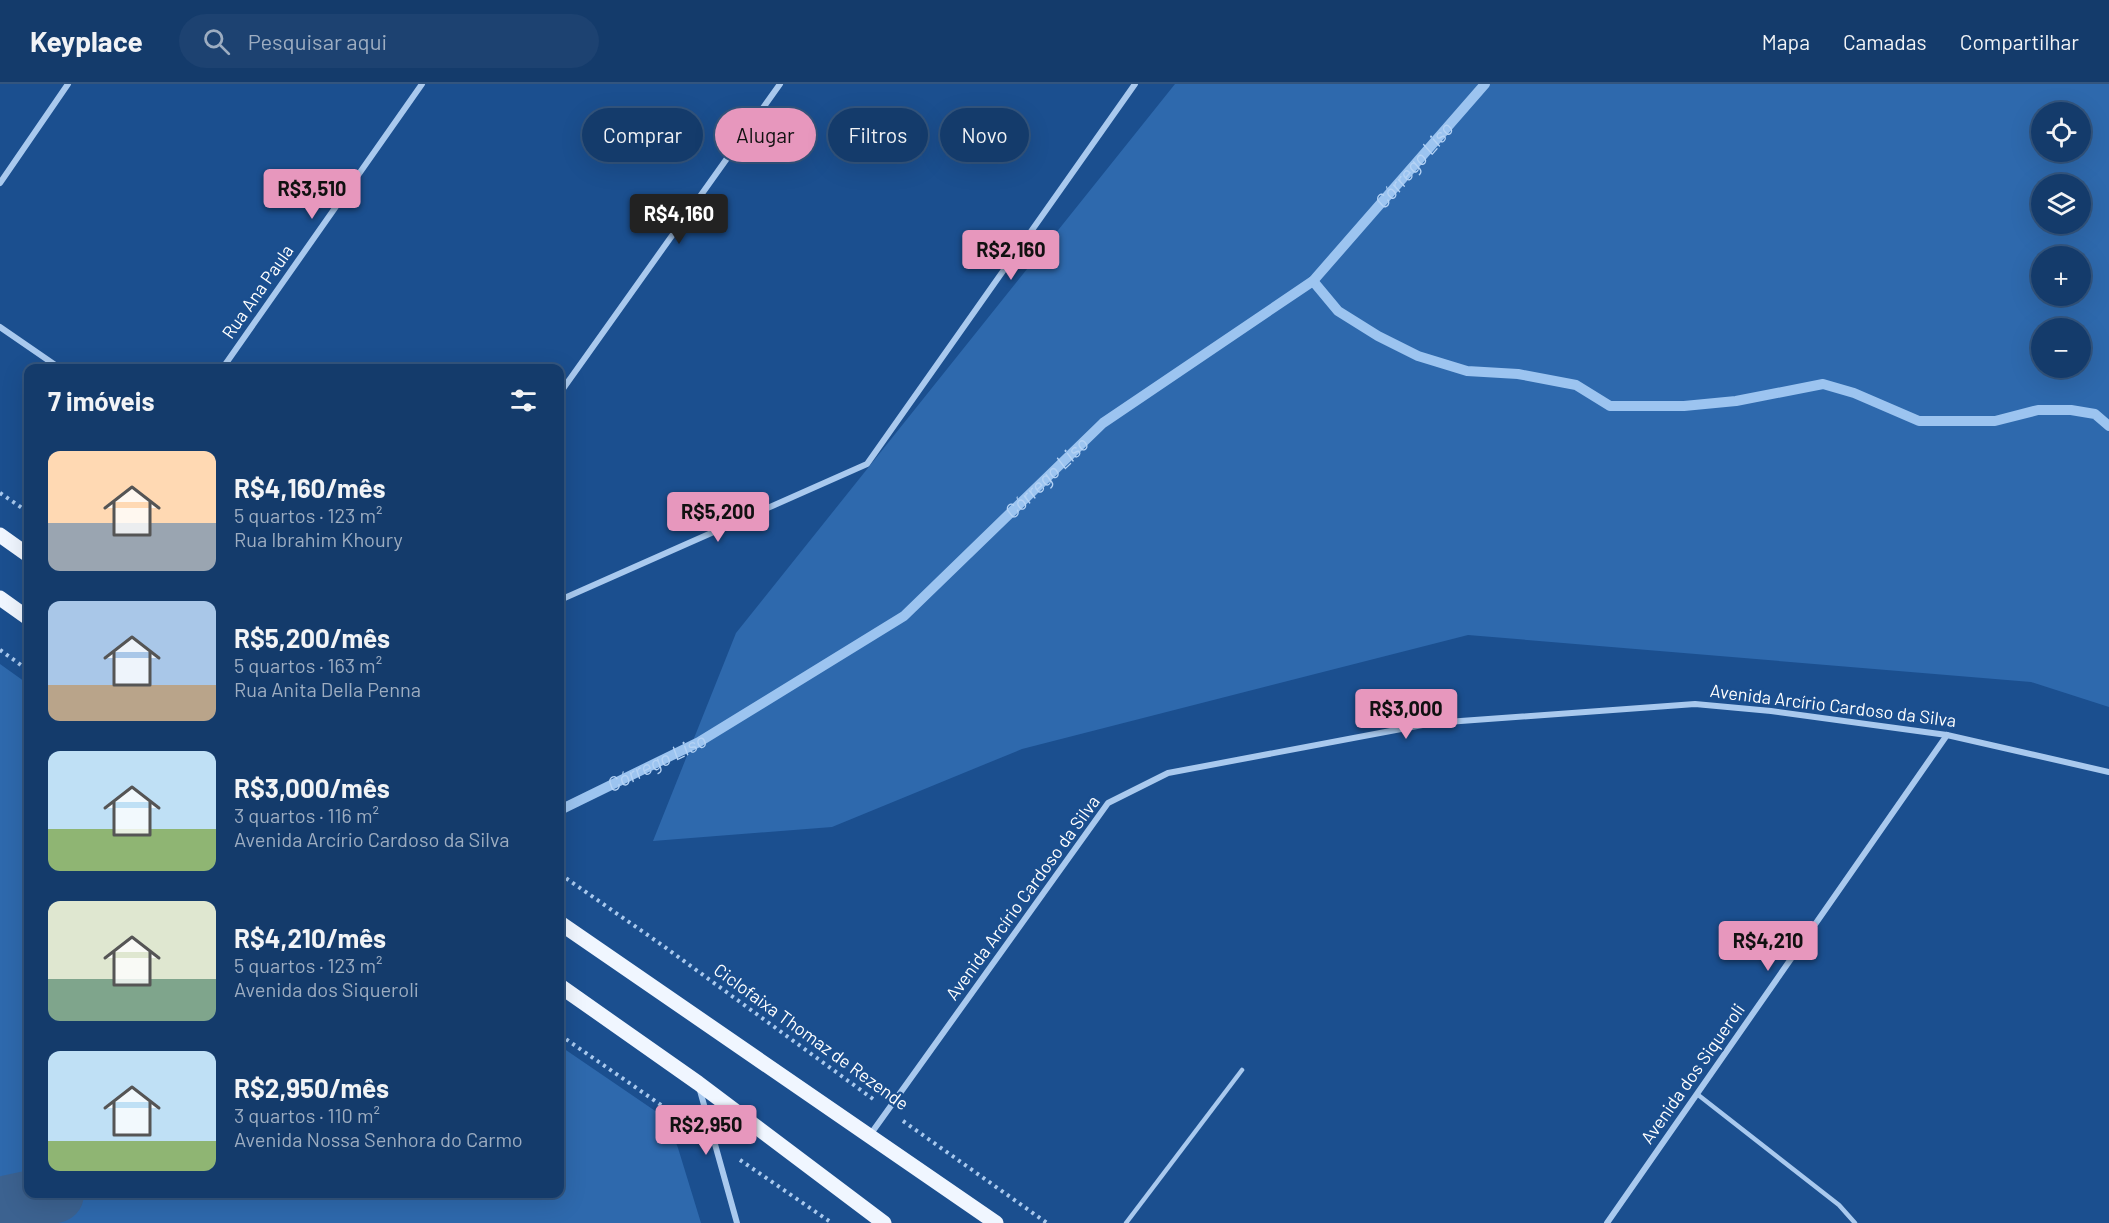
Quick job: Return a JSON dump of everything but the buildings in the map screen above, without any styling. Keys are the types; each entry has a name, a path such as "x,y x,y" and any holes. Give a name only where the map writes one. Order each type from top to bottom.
{"main road":[{"path":"0,535 24,552"},
{"path":"0,598 24,615"},
{"path":"564,926 996,1223"},
{"path":"564,989 698,1083 885,1223"}],"street":[{"path":"0,183 68,84"},
{"name":"Rua Ana Paula","path":"226,364 422,84"},
{"path":"564,387 780,84"},
{"path":"564,598 867,464 1135,84"},
{"path":"0,327 54,364"},
{"name":"Avenida Arcírio Cardoso da Silva","path":"870,1136 1108,803 1168,773 1433,723 1695,704 1771,711 1947,735 2109,772"},
{"name":"Avenida dos Siqueroli","path":"1607,1223 1947,735"},
{"path":"698,1083 736,1223"}],"lane":[{"path":"1126,1223 1242,1070"},
{"path":"1697,1094 1839,1205 1855,1223"}],"path":[{"path":"0,493 24,509"},
{"path":"0,650 24,667"},
{"name":"Ciclofaixa Thomaz de Rezende","path":"564,877 663,945 1047,1223"}],"shaded area":[{"path":"1175,84 2109,84 2109,707 2031,682 1468,635 1022,749 832,827 653,841 736,633"},
{"path":"0,664 24,681 24,1198 564,1198 564,1049 667,1119 701,1223 0,1223"}],"waterway":[{"name":"Córrego Liso","path":"564,808 699,742 904,616 1103,423 1313,281 1485,84"},
{"path":"1313,281 1338,311 1378,336 1418,356 1467,371 1518,374 1576,385 1610,406 1684,406 1736,401 1823,384 1854,393 1919,421 1995,421 2038,410 2071,410 2095,414 2109,426"},
{"name":"Córrego Liso","path":"0,1206 37,1198"}]}
